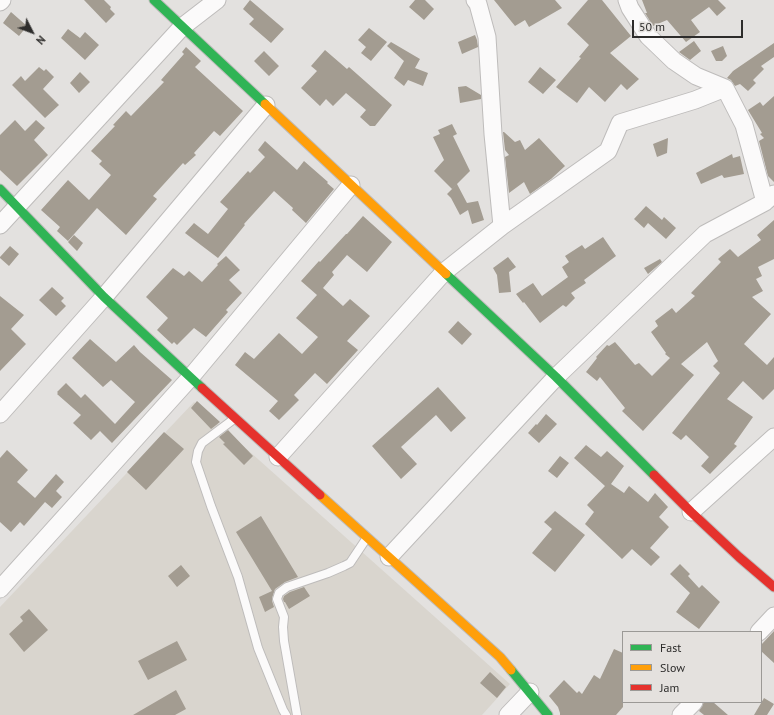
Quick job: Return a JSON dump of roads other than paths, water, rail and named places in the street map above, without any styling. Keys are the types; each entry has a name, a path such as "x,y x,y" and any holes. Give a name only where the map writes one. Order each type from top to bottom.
{"street":[{"path":"154,0 556,377 691,512 739,557 774,587"},
{"path":"0,225 182,27 217,0"},
{"path":"475,0 478,4 487,37 493,134 502,226"},
{"path":"389,557 556,377 705,234 770,198 744,125 725,88 696,76 674,61 648,36 630,8 627,0"},
{"path":"278,457 444,272 502,226 608,151 620,123 695,100 725,88"},
{"path":"0,414 104,297 266,105"},
{"path":"0,589 190,378 351,185"},
{"path":"0,189 104,297 190,378 500,657 548,715"},
{"path":"691,512 774,437"},
{"path":"760,631 774,616"},
{"path":"508,715 530,692"},
{"path":"681,715 693,703"}],"lane":[{"path":"235,418 202,443 198,451 196,462 238,576 258,648 286,715"},
{"path":"297,715 284,641 284,617 277,599 279,593 287,587 328,573 350,563 367,537"}]}
